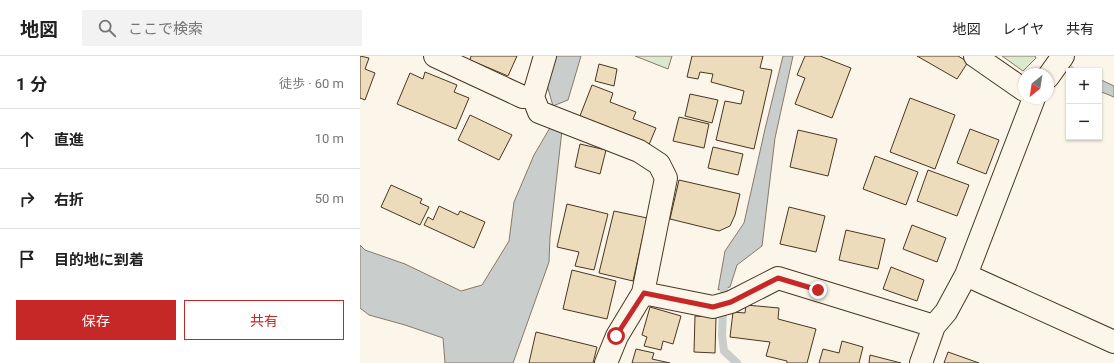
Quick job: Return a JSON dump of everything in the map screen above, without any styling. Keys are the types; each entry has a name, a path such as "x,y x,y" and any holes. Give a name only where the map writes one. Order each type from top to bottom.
{"street":[{"path":"435,56 523,96 568,123 639,151 659,164 666,178 644,293 616,336 606,363"},
{"path":"536,104 545,56"},
{"path":"975,56 1018,86"},
{"path":"921,363 934,326 946,312 966,276 1032,104"},
{"path":"966,276 1114,342"},
{"path":"644,293 722,305 778,278 934,326"}],"green space":[{"path":"635,56 672,56 668,69"},
{"path":"1002,56 1035,56 1036,58 1026,68 1019,68"}],"shaded area":[{"path":"554,56 581,56 568,100 553,106 547,85"},
{"path":"783,56 793,56 775,138 762,246 737,265 730,287 718,290 725,251 744,223"},
{"path":"1102,80 1114,86 1114,97 1102,92"},
{"path":"551,126 562,130 550,237 549,262 513,363 445,363 443,338 369,315 360,308 360,245 365,250 405,264 461,291 482,285 509,241 514,202 534,155"}],"building":[{"path":"360,56 369,58 365,69 375,73 365,100 360,98"},
{"path":"471,56 517,56 508,76 470,60"},
{"path":"692,56 763,56 760,68 772,70 754,149 716,140 725,101 741,104 744,91 711,82 713,74 700,72 698,79 687,77"},
{"path":"805,56 820,56 851,68 832,118 795,104 805,78 797,75"},
{"path":"917,56 958,56 968,62 957,79"},
{"path":"599,64 617,69 614,86 595,81"},
{"path":"425,72 457,85 454,92 469,98 456,129 397,104 410,73 423,79"},
{"path":"592,85 613,93 610,102 636,112 633,119 656,128 648,147 578,121"},
{"path":"690,94 718,100 712,123 685,116"},
{"path":"910,98 955,115 935,169 890,152"},
{"path":"470,115 512,135 499,160 458,140"},
{"path":"679,117 709,124 704,148 673,141"},
{"path":"970,129 999,140 986,174 957,163"},
{"path":"798,130 837,139 828,176 790,167"},
{"path":"580,144 606,150 600,174 575,167"},
{"path":"713,147 743,154 738,175 708,168"},
{"path":"875,156 918,172 906,205 863,189"},
{"path":"928,170 969,185 957,216 917,201"},
{"path":"679,180 740,194 735,215 730,226 719,231 670,219"},
{"path":"391,185 422,199 420,203 429,207 420,225 381,207"},
{"path":"567,204 608,214 594,270 575,266 579,252 557,247"},
{"path":"439,206 458,215 460,211 485,222 474,248 424,225 428,217 433,220"},
{"path":"789,207 825,216 816,252 780,244"},
{"path":"614,211 647,218 633,281 599,273"},
{"path":"912,225 946,238 937,262 903,249"},
{"path":"846,230 885,239 878,269 839,260"},
{"path":"891,267 924,280 917,301 883,289"},
{"path":"572,270 616,281 607,319 563,309"},
{"path":"746,305 779,308 778,319 816,329 807,363 787,363 787,361 766,356 770,342 730,337 733,312 745,313"},
{"path":"650,307 681,316 673,344 663,341 661,350 644,346 647,337 642,335"},
{"path":"695,316 716,317 715,353 694,352"},
{"path":"536,332 597,347 593,363 529,363"},
{"path":"842,341 863,347 859,363 819,363 823,349 839,353"},
{"path":"636,349 654,353 652,359 670,363 632,363"},
{"path":"948,352 979,363 944,363"},
{"path":"870,355 901,363 869,363"}],"waterway":[{"path":"1061,61 1069,68"},
{"path":"724,289 722,335 724,351 737,363"}],"route":[{"path":"616,336 644,293 713,307 731,302 778,278 818,290"}]}
